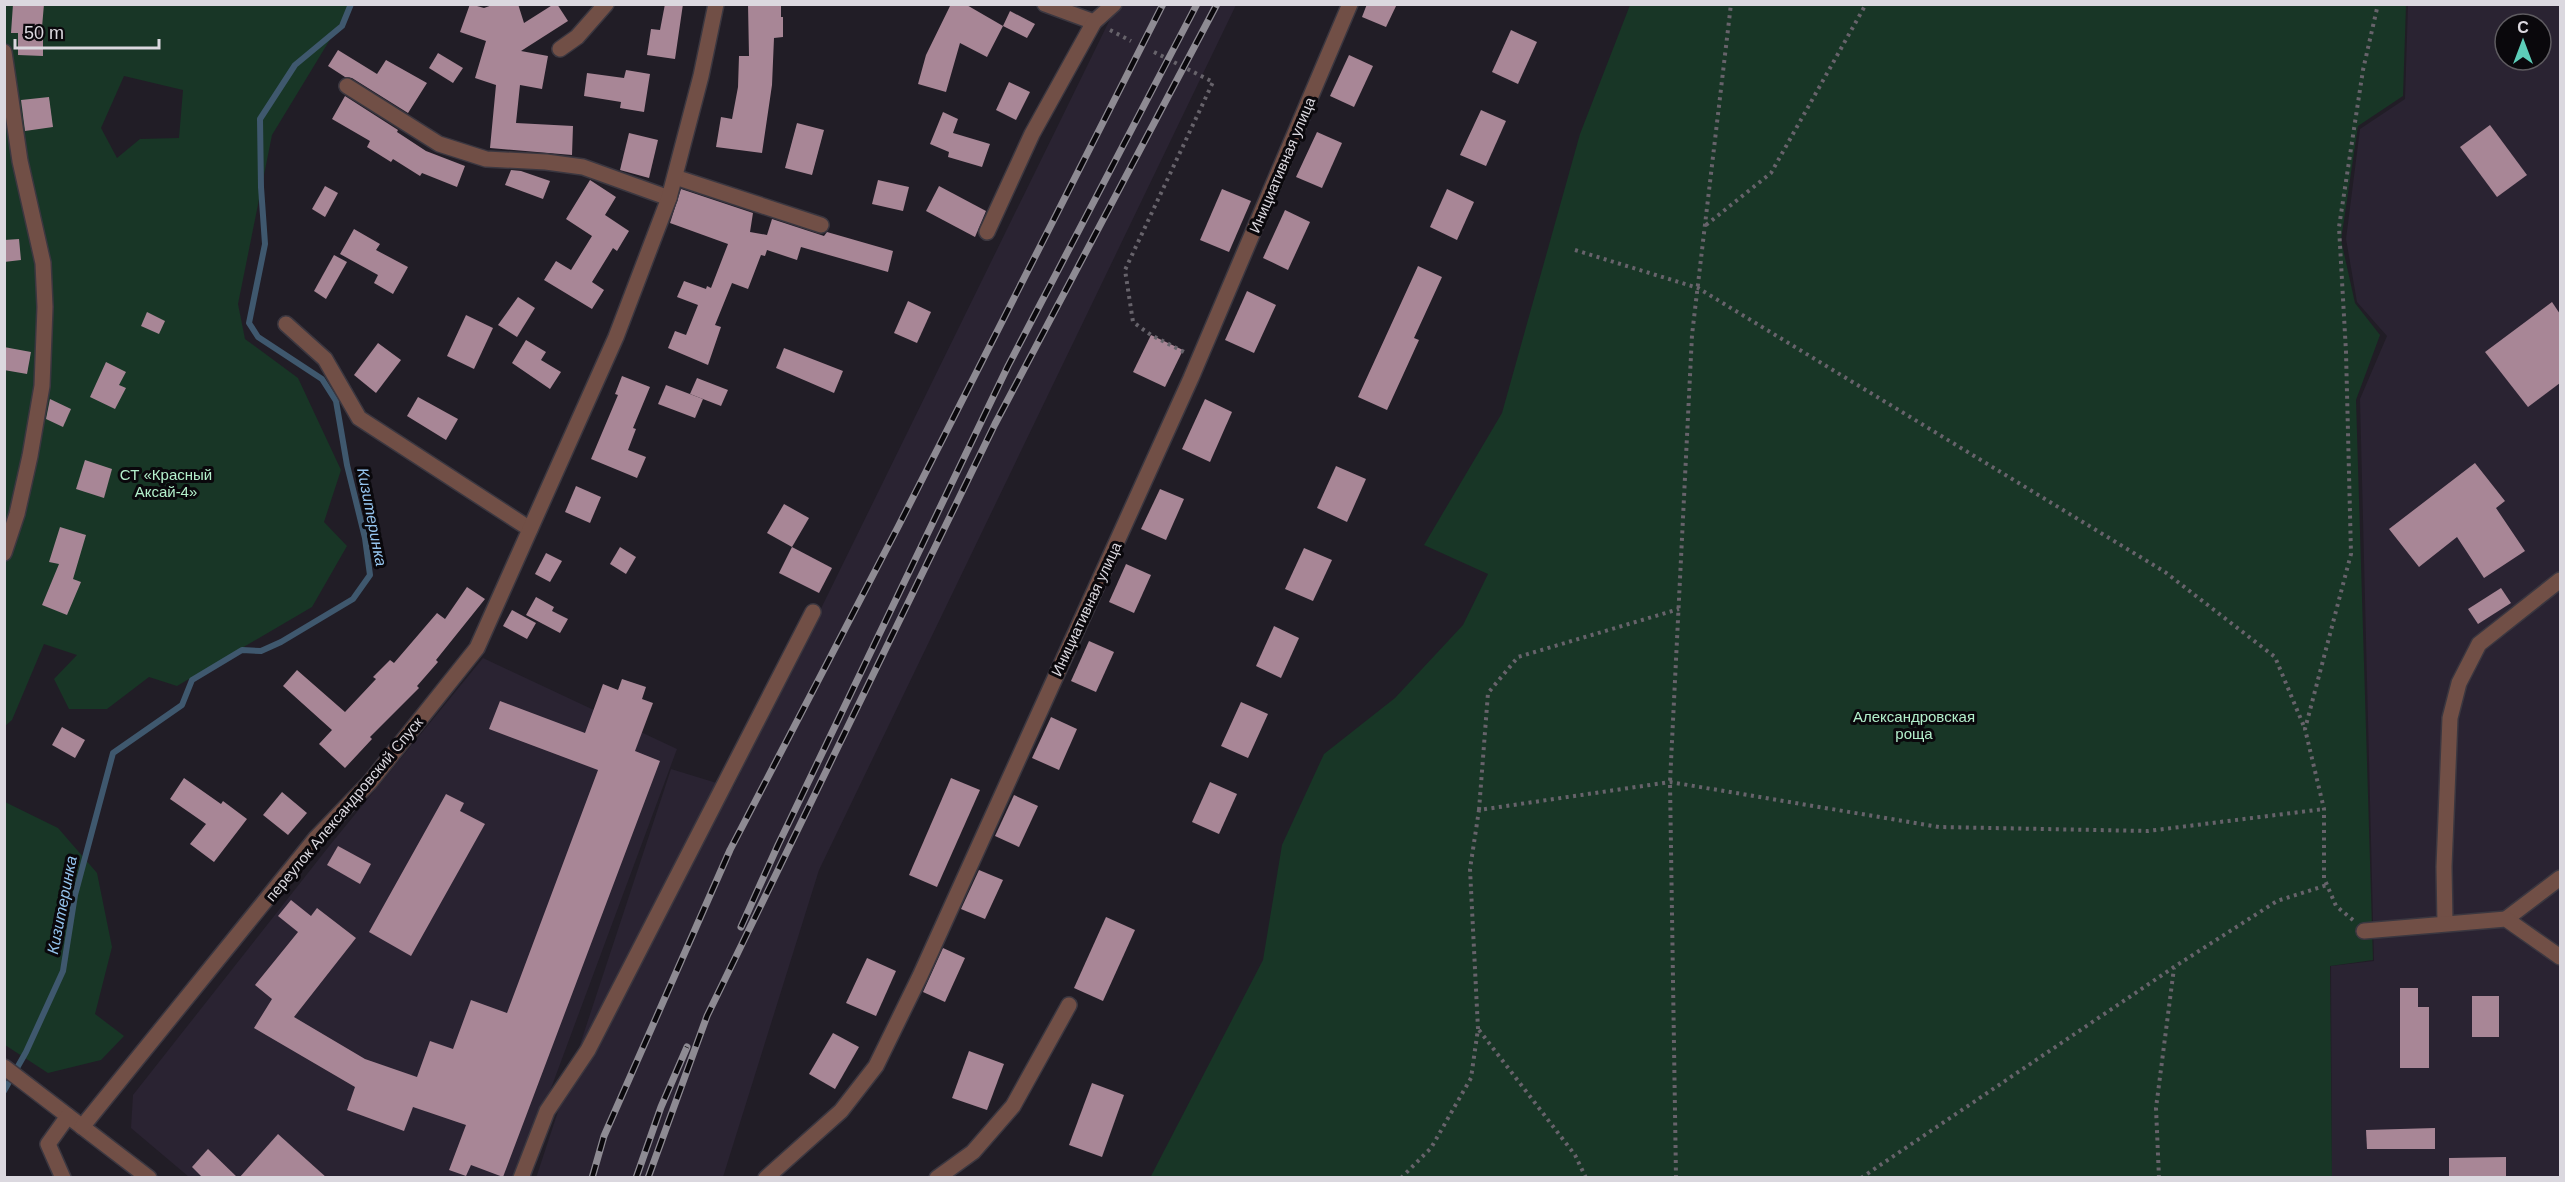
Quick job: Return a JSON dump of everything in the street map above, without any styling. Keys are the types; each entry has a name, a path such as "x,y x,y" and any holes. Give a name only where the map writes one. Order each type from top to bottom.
{"street":[{"path":"560,49 577,37 606,4"},
{"name":"переулок Александровский Спуск","path":"82,1127 316,838 370,782 477,648 616,337 669,198 716,4"},
{"path":"1046,4 1094,22"},
{"path":"987,232 1032,135 1094,22 1114,4"},
{"name":"Инициативная улица","path":"766,1178 841,1111 876,1066 920,975 1198,363 1350,4"},
{"path":"4,52 20,161 43,263 45,307 42,386 17,513 4,553"},
{"path":"347,86 439,144 486,159 546,162 583,168 669,198"},
{"path":"675,177 821,225"},
{"path":"286,324 325,359 358,418 530,529"},
{"path":"2445,923 2444,867 2450,718 2459,683 2479,644 2560,580"},
{"path":"521,1178 547,1111 588,1050 813,612"},
{"path":"2364,931 2506,919 2560,878"},
{"path":"2506,919 2560,957"},
{"path":"937,1178 973,1152 1013,1106 1069,1005"},
{"path":"4,1067 149,1178"},
{"path":"63,1178 48,1144 68,1116"}],"path":[{"path":"1676,1178 1670,782 1692,335 1731,4"},
{"path":"1705,225 1771,173 1866,4"},
{"path":"2305,729 2352,554 2346,352 2339,227 2363,70 2378,4"},
{"path":"1094,22 1131,41"},
{"path":"1154,52 1213,82 1125,270 1132,322 1151,335 1183,350 1198,363"},
{"path":"1575,250 1698,288 2165,572 2275,657 2305,729 2324,809 2324,878 2336,906 2364,931"},
{"path":"1401,1178 1431,1148 1471,1078 1478,1029 1470,869 1479,810 1488,693 1518,657 1679,609"},
{"path":"1479,810 1670,782 1939,827 2148,831 2324,809"},
{"path":"1861,1178 2174,967 2277,901 2327,885"},
{"path":"2159,1178 2156,1108 2174,967"},
{"path":"1478,1029 1575,1155 1586,1178"}],"shaded area":[{"path":"1117,5 1236,5 819,870 723,1177 536,1178 671,769 733,788"},
{"path":"2408,5 2560,5 2560,1177 2332,1177 2331,966 2374,961 2360,399 2387,336 2357,302 2346,239 2360,129 2405,99"},
{"path":"483,658 677,749 530,1145 521,1177 189,1177 131,1128 133,1095 330,845"}],"green space":[{"name":"СТ «Красный Аксай-4»","path":"5,5 351,5 272,135 238,304 245,339 298,378 341,470 324,522 347,546 312,607 177,686 149,677 107,709 69,709 54,679 77,655 44,644 12,720 5,726","holes":["124,76 183,90 179,138 140,139 117,158 101,128"]},
{"name":"Александровская роща","path":"1630,5 2406,5 2403,96 2358,126 2341,240 2355,303 2380,335 2356,400 2373,960 2330,966 2332,1177 1150,1178 1263,960 1282,845 1324,754 1395,698 1463,625 1488,574 1424,545 1502,413 1580,134"},
{"path":"5,802 58,828 97,873 112,947 95,1014 124,1036 101,1060 48,1073 5,1045"}],"building":[{"path":"13,4 44,4 41,39 43,39 43,56 18,55 18,33 11,33"},
{"path":"470,4 484,8 495,4 518,4 524,23 557,4 568,21 521,51 548,56 542,89 520,85 516,123 573,126 572,155 490,148 496,85 475,78 486,41 460,32"},
{"path":"665,4 683,4 675,59 647,55 651,29 660,30"},
{"path":"748,4 781,4 781,17 783,17 783,37 774,38 772,85 762,153 716,147 721,117 732,119 738,87 739,56 749,56"},
{"path":"951,4 965,4 1003,26 987,57 960,43 946,92 918,84 926,55"},
{"path":"1367,4 1397,4 1386,27 1362,17"},
{"path":"1010,11 1035,24 1027,38 1003,26"},
{"path":"1511,30 1537,42 1518,84 1492,72"},
{"path":"338,50 377,74 386,60 427,83 408,113 352,78 345,77 328,66"},
{"path":"438,53 463,68 453,83 429,68"},
{"path":"1349,55 1373,66 1354,107 1330,96"},
{"path":"626,70 650,74 644,112 620,108 621,102 584,96 587,73 624,78"},
{"path":"1009,82 1030,92 1016,120 996,110"},
{"path":"345,96 426,151 465,166 457,187 422,173 420,176 393,159 391,162 367,147 370,141 332,119"},
{"path":"49,97 53,127 25,131 21,100"},
{"path":"1481,110 1506,121 1486,166 1460,155"},
{"path":"943,112 958,119 953,133 990,144 982,167 948,157 949,152 930,144"},
{"path":"797,123 824,130 812,175 785,168"},
{"path":"2490,125 2527,175 2497,197 2460,147"},
{"path":"1317,132 1342,143 1322,188 1296,177"},
{"path":"629,133 658,140 649,178 620,170"},
{"path":"511,170 550,181 543,199 505,185"},
{"path":"590,180 616,197 605,215 629,231 617,251 613,248 592,282 604,290 592,309 544,280 556,261 571,270 592,236 566,219"},
{"path":"878,180 909,187 903,211 872,204"},
{"path":"325,186 338,193 325,217 312,209"},
{"path":"939,186 986,211 975,237 926,211"},
{"path":"681,189 753,213 750,232 767,235 772,219 824,236 827,232 893,251 888,272 801,247 797,260 767,250 765,256 761,255 748,289 732,283 715,325 721,327 708,365 668,348 675,331 686,335 698,305 677,297 684,281 706,289 707,286 711,288 728,244 670,223"},
{"path":"1222,189 1251,201 1229,252 1200,240"},
{"path":"1447,189 1474,202 1457,240 1430,227"},
{"path":"1285,210 1310,222 1288,270 1263,258"},
{"path":"354,229 380,244 376,250 408,267 393,294 374,283 378,275 340,254"},
{"path":"19,239 21,260 4,262 4,240"},
{"path":"334,255 347,262 326,299 314,291"},
{"path":"1418,266 1442,277 1414,338 1419,340 1387,410 1358,397"},
{"path":"1247,291 1276,305 1254,353 1225,340"},
{"path":"518,297 535,308 517,337 498,325"},
{"path":"908,301 931,312 917,343 894,333"},
{"path":"2552,302 2560,314 2560,383 2528,407 2485,352"},
{"path":"147,312 165,321 159,334 141,326"},
{"path":"466,315 493,328 474,369 447,356"},
{"path":"1151,335 1183,350 1165,387 1133,372"},
{"path":"526,340 546,352 541,360 561,372 550,389 512,363"},
{"path":"378,343 401,360 376,393 354,375"},
{"path":"4,347 31,352 27,374 4,370"},
{"path":"784,348 843,371 834,393 776,368"},
{"path":"106,362 126,372 119,385 126,388 115,409 90,397"},
{"path":"622,376 650,387 633,428 636,429 628,450 646,457 637,478 591,459 618,395 615,394"},
{"path":"697,378 728,390 721,406 690,394"},
{"path":"666,385 703,399 695,418 658,404"},
{"path":"418,397 458,419 446,440 407,416"},
{"path":"50,399 71,409 63,427 46,419"},
{"path":"1205,399 1232,412 1210,462 1182,449"},
{"path":"85,460 112,469 104,498 76,489"},
{"path":"2475,463 2505,501 2496,508 2525,551 2484,578 2457,537 2419,567 2389,529"},
{"path":"1336,466 1366,479 1347,522 1317,508"},
{"path":"576,486 601,497 590,523 565,512"},
{"path":"1160,489 1184,499 1166,540 1141,529"},
{"path":"784,504 809,518 792,547 767,533"},
{"path":"60,527 86,535 73,579 81,582 67,615 42,605 59,564 49,562"},
{"path":"620,547 636,557 626,574 610,564"},
{"path":"792,547 832,568 819,593 779,573"},
{"path":"1304,548 1332,560 1313,601 1285,589"},
{"path":"546,553 562,561 550,582 535,574"},
{"path":"1126,564 1151,575 1134,613 1109,602"},
{"path":"467,587 485,599 436,660 438,662 417,686 419,688 370,737 372,739 345,768 319,744 332,730 283,686 297,670 345,712 376,679 373,677 390,660 394,663 437,613 445,619"},
{"path":"2501,588 2511,603 2478,624 2468,609"},
{"path":"536,597 554,607 552,611 568,619 560,633 526,615"},
{"path":"512,610 536,623 527,639 503,626"},
{"path":"1274,626 1299,638 1281,678 1256,666"},
{"path":"1089,641 1114,652 1096,692 1071,681"},
{"path":"622,679 646,687 642,699 653,703 635,751 660,761 503,1177 471,1165 466,1176 449,1170 466,1125 413,1107 404,1131 347,1110 355,1087 254,1028 272,999 255,985 298,932 278,916 291,900 311,916 317,908 356,938 294,1017 365,1059 417,1077 430,1041 453,1049 471,1000 507,1013 598,770 489,729 500,701 585,733 603,684 618,690"},
{"path":"1241,702 1268,714 1248,758 1221,746"},
{"path":"1051,717 1077,729 1059,770 1032,758"},
{"path":"62,727 85,740 75,758 52,745"},
{"path":"184,778 221,804 223,801 247,819 214,862 190,844 206,824 170,799"},
{"path":"951,778 980,790 937,887 909,875"},
{"path":"1210,782 1237,794 1219,834 1192,822"},
{"path":"282,792 307,813 288,835 263,815"},
{"path":"446,794 464,803 460,811 485,824 411,956 369,932"},
{"path":"1014,795 1038,806 1019,847 995,836"},
{"path":"338,846 371,864 360,884 327,865"},
{"path":"979,870 1003,880 985,919 961,909"},
{"path":"1106,917 1135,930 1103,1001 1074,988"},
{"path":"943,948 965,958 945,1002 923,992"},
{"path":"867,958 896,971 876,1016 846,1003"},
{"path":"2400,988 2418,988 2418,1007 2429,1007 2429,1068 2400,1068"},
{"path":"2472,996 2499,996 2499,1037 2472,1037"},
{"path":"833,1033 859,1047 835,1089 809,1074"},
{"path":"969,1051 1004,1064 987,1110 952,1098"},
{"path":"1092,1083 1124,1095 1102,1157 1069,1145"},
{"path":"2435,1128 2435,1149 2367,1149 2366,1130"},
{"path":"278,1134 327,1178 239,1178"},
{"path":"208,1149 238,1178 203,1178 192,1167"},
{"path":"2506,1157 2506,1178 2449,1178 2449,1158"}],"waterway":[{"name":"Кизитеринка","path":"4,1091 26,1052 63,971 75,895 113,753 182,705 192,680 242,650 261,651 281,642 353,599 370,575 365,538 347,465 336,401 322,379 258,337 249,323 265,244 260,119 295,65 342,26 351,4"}],"railway":[{"path":"592,1178 604,1136 730,850 899,525 1163,4"},
{"path":"741,927 778,845 1008,366 1197,4"},
{"path":"648,1178 707,1016 995,424 1217,4"},
{"path":"636,1178 661,1107 687,1047"}]}
